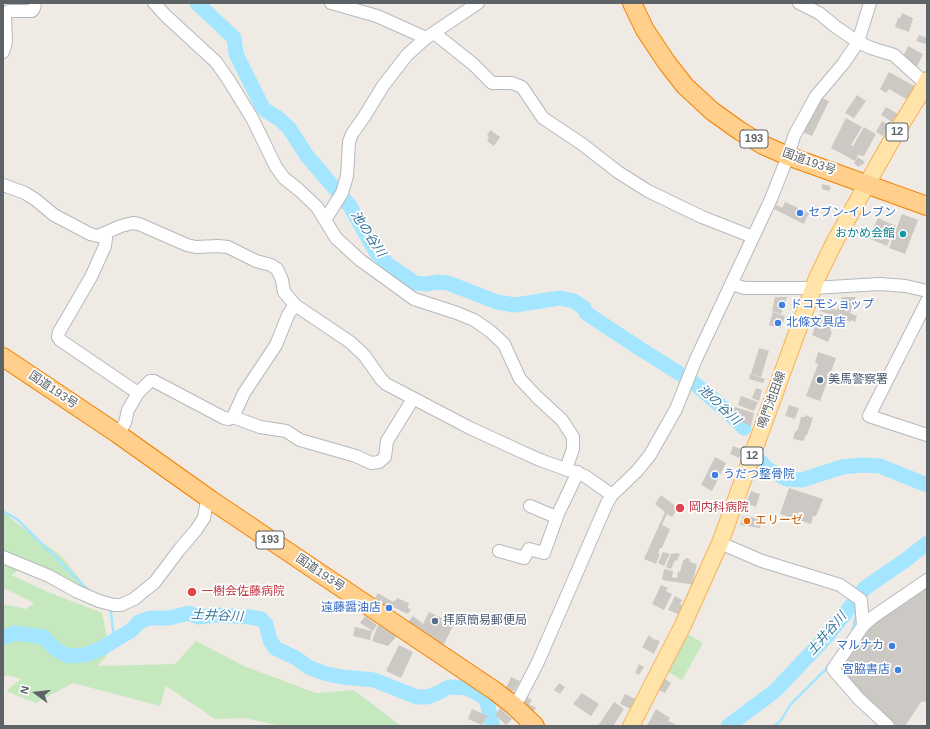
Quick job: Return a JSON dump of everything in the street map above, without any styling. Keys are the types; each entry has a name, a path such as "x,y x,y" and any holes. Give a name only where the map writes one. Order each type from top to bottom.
{"highway":[{"name":"国道193号","path":"632,3 645,30 686,86 712,111 740,132 763,145 788,156 927,206"},
{"name":"国道193号","path":"3,357 118,434 211,500 477,679 513,706 535,726"}],"main road":[{"name":"鳴門池田線","path":"630,726 682,625 720,543 813,288 834,243 926,83"}],"street":[{"path":"3,52 6,42 4,15 9,11 32,11 35,3"},
{"path":"154,3 216,62 252,118 276,167 284,178 300,190 317,207 336,238 360,260 414,299 474,320 490,331 504,344 520,379 562,420 573,437 572,471 544,552 529,549 524,558 498,551"},
{"path":"331,3 377,16 430,35 473,64 492,83 512,82 522,87 543,118 582,144 618,172 648,191 708,220 753,237"},
{"path":"325,220 341,196 347,176 348,142 383,86 407,55 430,35 478,3"},
{"path":"799,3 818,13 858,42 871,48 894,55 926,83"},
{"path":"513,706 520,697 538,662 607,503 612,495 637,471 650,455 676,409 696,359 710,333 771,199 788,156 794,136 816,96 843,64 858,42 870,3"},
{"path":"3,185 25,193 54,215 90,234 98,236 121,226 133,223 150,228 187,245 196,247 228,247 256,261 271,265 277,269 282,280 284,292 295,305 350,342 364,355 380,379 386,384 470,428 520,451 586,476 612,495"},
{"path":"105,233 105,246 91,277 59,332 58,337 60,340 138,393"},
{"path":"731,284 746,288 813,288 880,284 906,286 927,291"},
{"path":"927,301 869,416 927,435"},
{"path":"233,417 244,394 276,345 288,315 295,305"},
{"path":"118,434 125,423 128,410 138,393 150,381 154,381 224,418 229,419 233,417 260,427 286,431 300,440 356,456 371,463 379,462 385,457 387,441 413,399"},
{"path":"3,557 49,576 76,591 99,601 121,605 134,599 155,582 196,530 204,518 206,506 211,500"},
{"path":"530,506 556,517"},
{"path":"720,543 762,561 840,585 861,600 864,626"},
{"path":"888,726 859,699 833,669 864,626 874,617 927,580"}],"green space":[{"path":"3,509 10,518 61,556 89,590 19,570 11,575 48,592 102,613 110,651 98,666 175,664 196,641 244,666 316,693 354,690 401,726 281,726 244,718 215,719 166,686 160,706 73,683 36,703 6,691 21,679 7,675 3,678 3,604 26,609 34,603 3,588"},
{"path":"683,631 703,643 682,680 663,669"}],"building":[{"path":"902,13 913,18 909,32 895,27 898,18 900,18"},
{"path":"919,35 927,38 926,44 916,41"},
{"path":"908,46 923,54 916,69 901,61"},
{"path":"889,72 916,87 908,100 889,89 886,93 880,89"},
{"path":"857,95 866,101 854,118 845,113"},
{"path":"822,98 829,101 812,136 800,131 815,102"},
{"path":"886,107 898,114 892,122 881,115"},
{"path":"846,118 862,127 851,145 853,146 864,127 876,134 864,156 858,155 855,161 831,148"},
{"path":"882,121 889,125 883,136 876,132"},
{"path":"490,130 500,137 494,146 487,141 489,137 487,136"},
{"path":"858,157 865,162 858,167 854,163"},
{"path":"822,184 830,186 829,187 831,188 829,191 822,189"},
{"path":"785,202 809,213 804,224 774,209 777,205 782,208"},
{"name":"おかめ会館","path":"902,214 918,220 905,254 889,248"},
{"path":"878,218 896,226 887,246 868,238"},
{"path":"775,297 787,297 781,314 772,311"},
{"path":"842,297 856,297 850,313 857,316 855,322 851,320 850,322 820,311 821,305 837,310"},
{"path":"773,312 785,316 781,328 769,325"},
{"path":"820,314 836,319 833,329 830,328 832,332 828,342 812,335"},
{"path":"759,348 769,351 761,377 751,374"},
{"name":"美馬警察署","path":"818,352 836,358 820,401 806,396 818,364 815,363"},
{"path":"750,374 765,379 763,383 749,379"},
{"path":"756,388 762,390 759,401 752,398"},
{"path":"741,396 758,402 754,411 738,405"},
{"path":"789,405 799,408 795,419 785,416"},
{"path":"735,407 754,413 751,426 745,424 733,413"},
{"path":"805,415 813,418 804,441 793,439 795,432 798,429 801,417 805,417"},
{"path":"733,446 743,450 739,458 730,454"},
{"path":"715,457 726,463 712,491 701,485"},
{"path":"789,488 823,499 816,516 813,516 811,524 780,514"},
{"path":"751,491 760,494 756,507 746,503"},
{"path":"661,495 678,508 672,517 667,514 662,525 670,529 662,548 660,548 658,553 660,554 656,564 644,559 665,512 655,504"},
{"path":"743,516 762,518 760,528 740,525"},
{"path":"663,552 670,554 664,566 658,563"},
{"path":"671,554 680,554 677,561 675,560 671,569 666,567"},
{"path":"685,558 690,559 690,562 697,564 693,581 695,581 695,585 662,580 664,569 673,571 672,577 677,578 678,571 680,572 683,560 685,560"},
{"path":"661,585 668,588 666,591 672,594 664,610 652,604"},
{"name":"マルナカ","path":"927,587 927,701 921,702 905,726 893,726 838,671 870,628 892,609"},
{"path":"378,593 393,602 394,600 396,601 397,598 409,603 408,608 411,609 408,614 393,607 390,613 372,603"},
{"path":"675,596 682,600 680,604 682,606 678,614 668,610"},
{"path":"429,612 454,624 441,650 405,625 413,616 423,624"},
{"path":"365,616 377,625 373,631 360,623"},
{"path":"378,625 397,636 388,646 372,641"},
{"path":"355,627 372,631 370,640 353,636"},
{"path":"649,635 653,639 660,641 654,654 642,647"},
{"path":"399,645 413,652 401,678 386,671"},
{"path":"639,664 644,667 639,675 635,673"},
{"path":"511,677 520,681 514,692 506,688"},
{"path":"663,678 671,683 665,693 657,689"},
{"path":"559,683 565,687 560,694 554,690"},
{"path":"582,693 599,704 591,716 573,704"},
{"path":"625,694 636,699 631,709 620,704"},
{"path":"525,696 532,700 529,704 536,708 531,715 524,708 523,701"},
{"path":"614,702 624,709 613,726 598,726"},
{"path":"500,708 512,719 506,725 495,715"},
{"path":"472,709 488,716 482,725 468,719"},
{"path":"656,709 670,718 668,721 675,724 674,726 647,726"}],"waterway":[{"name":"池の谷川","path":"197,3 234,38 236,54 262,106 265,110 278,118 289,128 307,156 350,206 376,252 390,266 415,283 448,283 497,302 515,305 560,298 574,301 584,308 586,313 682,375"},
{"name":"池の谷川","path":"694,383 744,428"},
{"name":"池の谷川","path":"759,460 767,469 787,479 802,480 842,467 862,465 880,466 927,485"},
{"path":"3,511 18,520 90,592"},
{"name":"土井谷川","path":"728,726 775,691 829,634 865,588 907,559 927,543"},
{"path":"852,632 856,616 855,600"},
{"path":"109,608 116,639"},
{"name":"土井谷川","path":"3,638 14,633 44,637 55,649 68,656 85,655 100,649 132,630 139,622 150,618 169,618 189,613 198,617 217,615 250,617 261,619 266,624 270,640 275,648 296,658 310,668 327,674 374,680 417,697 427,697 449,687 467,688 486,698 492,726"},
{"path":"775,726 782,719 790,705 829,666"}],"place":[{"name":"セブン-イレブン","path":"800,213"},
{"name":"おかめ会館","path":"903,234"},
{"name":"ドコモショップ","path":"782,305"},
{"name":"北條文具店","path":"778,323"},
{"name":"美馬警察署","path":"820,380"},
{"name":"うだつ整骨院","path":"715,475"},
{"name":"岡内科病院","path":"680,508"},
{"name":"エリーゼ","path":"747,521"},
{"name":"一樹会佐藤病院","path":"192,592"},
{"name":"遠藤醤油店","path":"389,608"},
{"name":"拝原簡易郵便局","path":"435,621"},
{"name":"マルナカ","path":"892,646"},
{"name":"宮脇書店","path":"898,670"}]}
